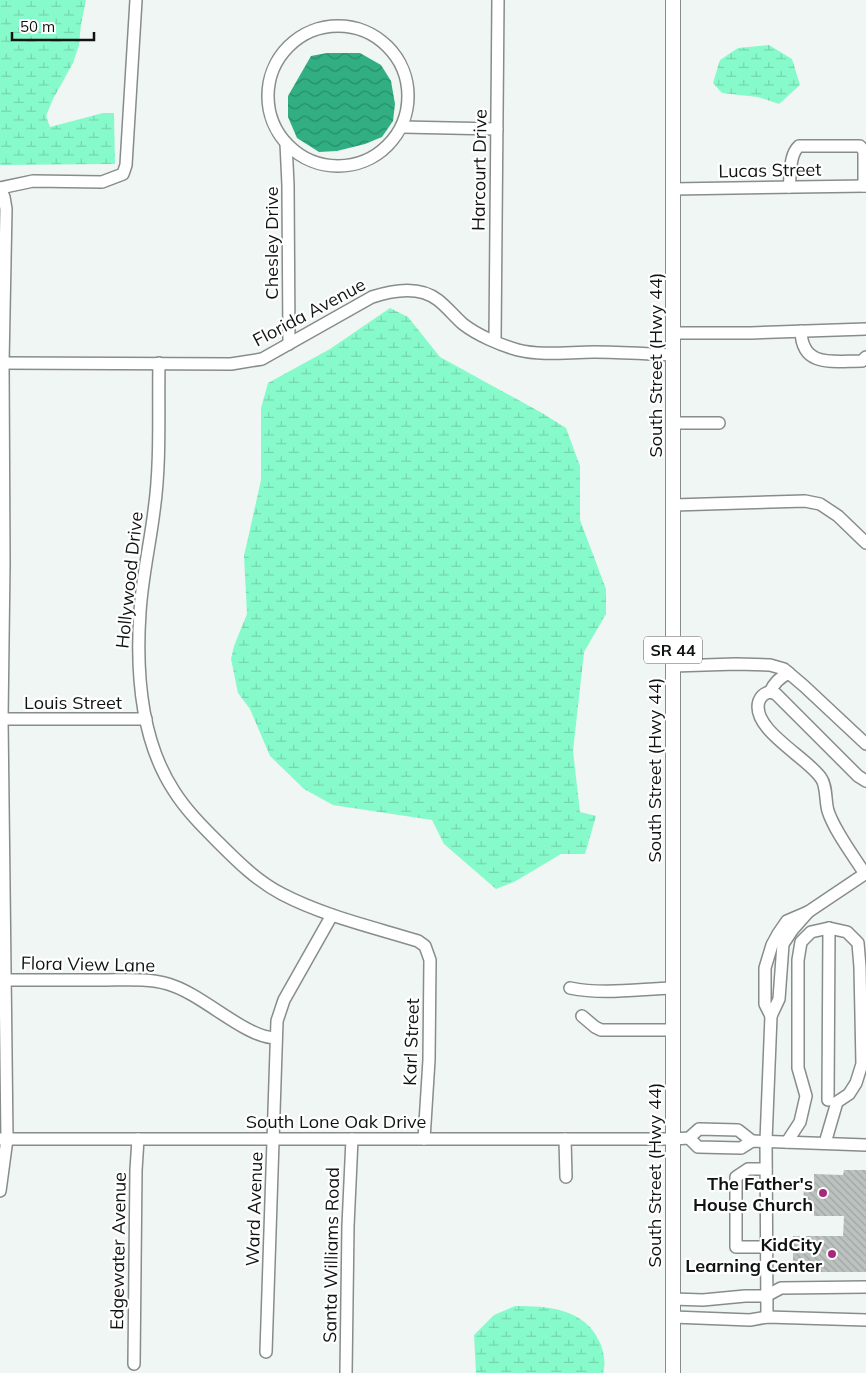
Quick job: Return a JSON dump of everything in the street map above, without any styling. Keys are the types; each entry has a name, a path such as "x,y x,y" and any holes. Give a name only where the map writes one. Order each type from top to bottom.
{"main road":[{"name":"South Street (Hwy 44)","path":"672,1299 673,1"},
{"name":"SR 44","path":"672,1299 672,1373"}],"street":[{"path":"0,1191 3,1139 4,980 1,719 4,563 2,442 6,209 0,188 33,181 102,182 123,174 126,165 136,0"},
{"name":"Harcourt Drive","path":"495,340 498,0"},
{"path":"342,28 359,30 383,41 394,52 401,63 409,88 407,114 402,127 395,138 377,154 364,160 332,164 305,156 286,143 273,124 269,110 268,85 272,71 285,50 296,40 308,33 322,29 342,28"},
{"path":"402,127 497,129"},
{"name":"Chesley Drive","path":"286,143 289,344"},
{"path":"789,187 792,156 794,150 799,146 860,146 864,151 865,186"},
{"name":"Lucas Street","path":"674,189 865,186"},
{"name":"Florida Avenue","path":"3,362 231,364 248,362 262,359 372,297 400,290 428,294 437,299 469,328 517,350 533,353 594,352 674,355"},
{"path":"674,333 751,333 866,329"},
{"path":"800,331 804,348 816,360 862,361 866,357"},
{"name":"Hollywood Drive","path":"158,363 156,486 140,611 139,678 153,746 173,789 188,810 206,830 262,882 284,895 332,915 418,941 425,946"},
{"path":"674,423 719,423"},
{"path":"674,504 804,501 820,504 838,516 866,543"},
{"path":"673,666 736,664 770,665 784,669 866,744"},
{"path":"766,1317 766,1141 771,1016 765,1004 765,968 772,945 787,921 808,912 865,873 828,812 822,778 764,726 758,714 758,704 762,696 770,692 782,676 789,673"},
{"path":"770,692 776,694 858,776 866,781"},
{"name":"Louis Street","path":"1,719 146,719"},
{"name":"Ward Avenue","path":"266,1352 277,1022 284,1000 332,915"},
{"path":"825,1143 833,1101 829,928"},
{"path":"787,1142 800,1122 806,1096 798,1068 798,960 801,942 811,932 829,928 847,932 858,943 862,1064 856,1083 849,1094 833,1101 806,1096"},
{"name":"Karl Street","path":"424,1139 430,1021 430,960 425,946"},
{"name":"Flora View Lane","path":"4,980 141,980 166,983 201,999 260,1036 276,1038"},
{"path":"570,988 616,992 673,988"},
{"path":"582,1016 595,1027 602,1030 673,1030"},
{"path":"752,1140 741,1148 698,1147 688,1138 699,1128 738,1130 752,1140 866,1145"},
{"name":"South Lone Oak Drive","path":"3,1139 688,1138"},
{"name":"Edgewater Avenue","path":"134,1364 138,1139"},
{"name":"Santa Williams Road","path":"346,1373 348,1226 352,1139"},
{"path":"565,1139 566,1177"},
{"path":"766,1169 748,1170 736,1177 736,1247 766,1247"},
{"path":"672,1299 703,1300 766,1296 781,1288 866,1287"},
{"path":"672,1317 750,1320 766,1317 866,1320"}],"green space":[{"path":"0,0 86,0 79,45 73,63 46,116 50,127 103,113 114,113 115,164 0,165"},
{"path":"769,45 792,59 800,85 779,104 758,97 722,93 713,83 720,60 738,48"},
{"path":"390,308 408,317 440,357 566,428 580,466 580,520 606,589 606,614 584,652 573,751 580,812 596,816 585,854 561,854 514,882 496,889 444,844 432,820 333,805 304,789 270,756 250,709 238,693 231,659 234,646 247,614 244,556 261,480 261,408 268,383 330,349"},
{"path":"515,1306 552,1308 564,1311 585,1322 600,1343 604,1361 603,1373 476,1373 474,1335 494,1315"}],"water":[{"path":"327,53 360,53 381,65 391,81 395,104 393,121 382,137 365,144 337,151 319,152 297,138 288,117 288,96 311,56"}],"building":[{"path":"844,1170 866,1170 866,1272 793,1272 793,1236 843,1236 844,1216 814,1216 814,1204 803,1203 804,1188 814,1187 814,1174 843,1175"}],"place":[{"name":"The Father's House Church","path":"823,1193"},
{"name":"KidCity Learning Center","path":"832,1254"}]}
